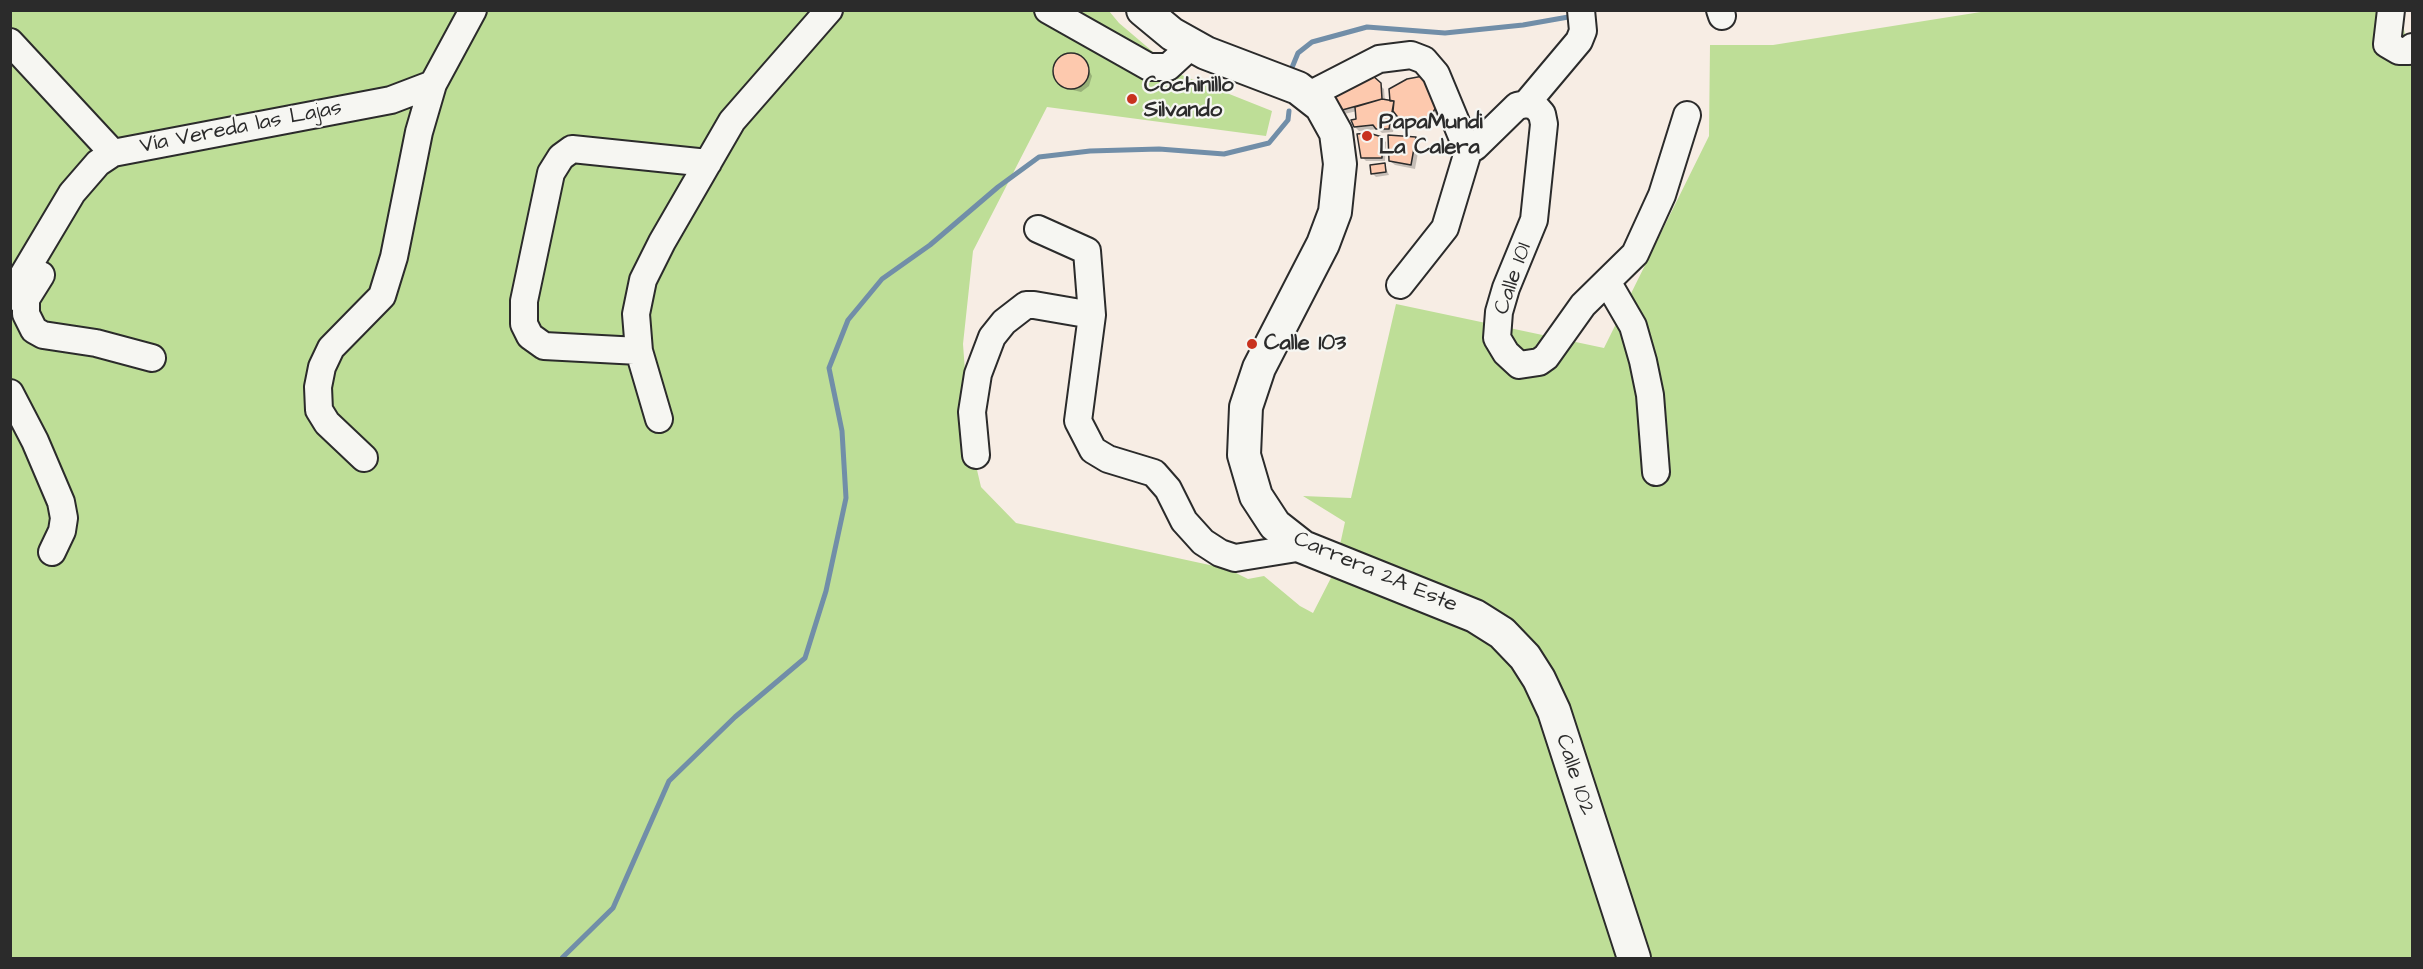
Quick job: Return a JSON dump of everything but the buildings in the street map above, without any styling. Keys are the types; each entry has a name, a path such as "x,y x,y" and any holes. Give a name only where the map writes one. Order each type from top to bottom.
{"main road":[{"path":"1143,10 1172,34 1219,59 1279,79 1309,95"},
{"name":"Carrera 2A Este","path":"1309,95 1326,113 1336,133 1340,164 1339,188 1335,212 1323,243 1251,387 1244,429 1244,455 1256,496 1275,525 1303,546 1475,616"},
{"name":"Calle 102","path":"1475,616 1513,643 1539,678 1554,711 1634,958"}],"street":[{"path":"364,458 327,423 319,410 318,387 322,367 331,348 382,296 394,257 419,132 433,84 472,10"},
{"path":"659,419 639,351 636,314 643,280 662,242 732,121 829,10"},
{"path":"1048,10 1149,67 1168,67 1192,45"},
{"path":"2391,10 2387,44 2406,49"},
{"path":"1309,95 1379,59 1411,55 1424,60 1436,74 1463,139 1475,147 1481,144 1517,106 1526,104 1579,41 1582,18"},
{"name":"Vía Vereda las Lajas","path":"10,42 113,153 391,100 433,84"},
{"name":"Calle 101","path":"1526,104 1535,106 1542,114 1544,136 1534,220 1498,312 1497,338 1506,353 1519,365 1539,362 1554,348 1583,305 1635,254 1662,195 1686,114"},
{"path":"1400,285 1445,228 1470,145"},
{"path":"639,351 544,346 530,336 524,324 524,301 551,173 561,157 572,149 708,163"},
{"path":"10,297 72,193 86,176 113,153"},
{"path":"86,176 91,189 86,204 26,299 28,322 43,335 96,343 152,358"},
{"path":"1038,230 1087,251 1092,315 1078,406 1078,421 1093,450 1108,459 1154,473 1168,489 1184,520 1203,542 1220,553 1235,558 1303,546"},
{"path":"1608,283 1633,326 1643,361 1650,395 1656,472"},
{"path":"976,455 972,412 978,374 992,337 1004,322 1026,305 1034,304 1092,315"},
{"path":"10,393 35,441 61,502 64,518 62,531 52,552"}],"green space":[{"path":"10,11 1109,11 1119,23 1179,74 1272,111 1266,136 1047,107 973,251 963,344 970,440 981,487 1016,523 1228,569 1248,579 1264,576 1300,606 1313,613 1334,572 1345,522 1303,496 1351,498 1396,304 1604,348 1709,136 1710,45 1773,45 1987,11 2400,11 2412,66 2412,958 11,958"}],"waterway":[{"path":"1291,70 1298,53 1312,42 1367,27 1445,33 1523,25 1574,16"},
{"path":"562,958 613,908 669,781 735,717 805,658 826,591 846,498 842,431 829,368 848,320 882,279 930,245 998,187 1039,157 1090,151 1159,149 1224,154 1269,143 1288,120 1289,111"}],"place":[{"name":"Cochinillo Silvando","path":"1132,99"},
{"name":"PapaMundi La Calera","path":"1367,136"},
{"name":"Calle 103","path":"1252,344"}]}
